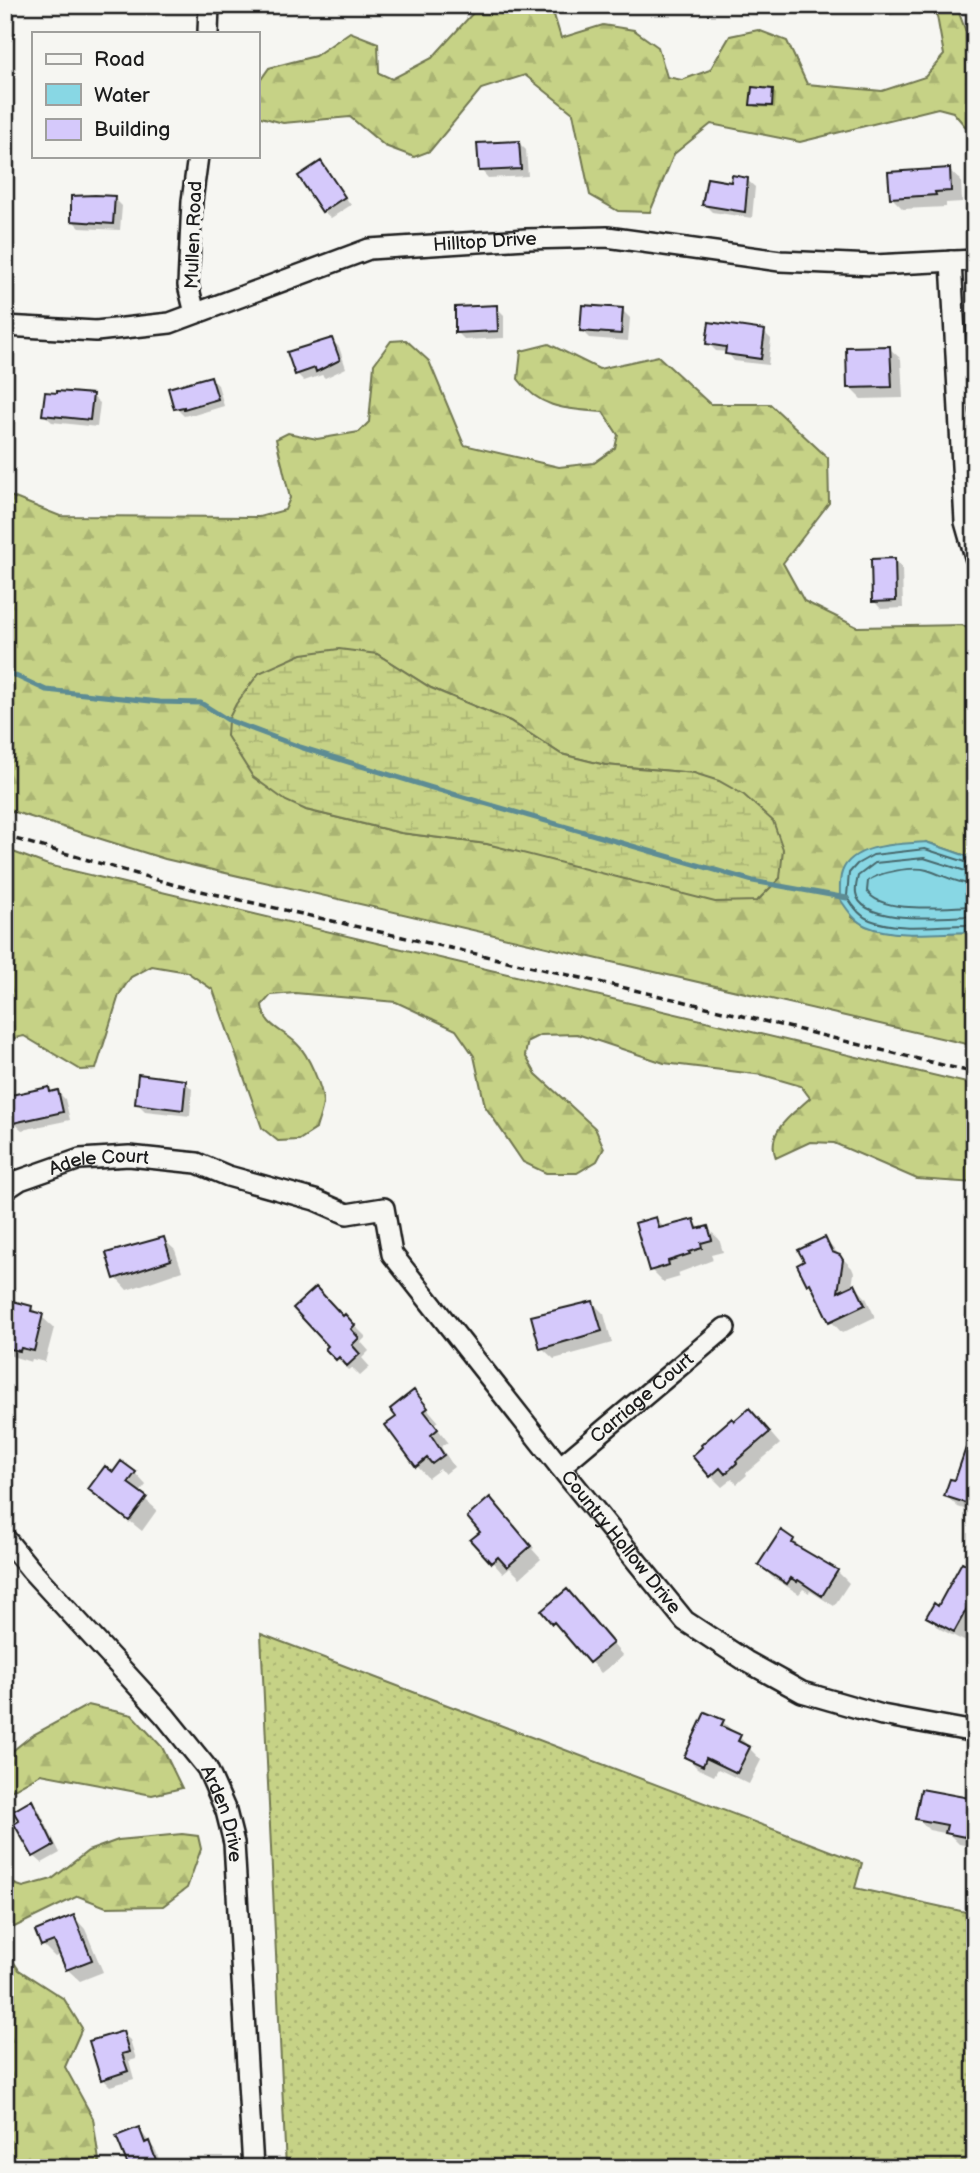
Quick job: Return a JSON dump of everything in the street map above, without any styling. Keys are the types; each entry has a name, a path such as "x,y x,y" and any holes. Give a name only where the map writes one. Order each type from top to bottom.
{"street":[{"path":"208,32 209,5"},
{"name":"Mullen Road","path":"195,313 188,285 192,201 198,158"},
{"name":"Hilltop Drive","path":"5,327 96,331 170,323 369,249 607,237 780,261 874,265 975,260"},
{"path":"951,261 965,522 975,557"},
{"name":"Adele Court","path":"5,1190 20,1180 80,1159 129,1156 197,1163 228,1176 315,1200 347,1214 384,1208"},
{"name":"Country Hollow Drive","path":"384,1208 392,1254 685,1621 746,1661 802,1692 882,1715 975,1732"},
{"name":"Carriage Court","path":"560,1467 725,1328"},
{"name":"Arden Drive","path":"5,1538 165,1716 206,1768 226,1811 234,1843 253,2168"}],"path":[{"path":"5,836 175,885 694,1004 975,1073"}],"green space":[{"path":"475,5 551,5 561,38 603,25 634,30 658,47 667,77 682,80 710,70 730,36 758,30 787,41 807,84 882,91 925,77 944,55 935,5 956,5 968,37 975,40 975,138 953,112 938,108 800,142 711,124 674,154 650,212 618,211 590,195 573,113 525,75 481,89 430,151 414,157 385,146 350,117 283,123 259,117 259,82 269,68 315,56 350,32 378,43 379,73 392,79 432,58 473,13"},
{"path":"406,340 429,361 464,445 559,467 594,463 615,448 618,435 603,412 556,406 536,397 518,379 521,351 549,344 599,369 658,356 710,404 770,404 828,458 829,503 783,563 804,601 857,627 962,625 975,632 975,859 926,842 852,917 866,926 898,933 975,932 975,1046 165,859 5,809 5,494 60,516 259,517 285,510 290,498 276,439 288,433 317,439 359,432 369,422 374,364 391,341","holes":["377,654 431,688 510,721 561,754 605,765 694,773 780,878 757,901 487,844 401,833 306,810"]},
{"path":"339,649 377,654 431,688 510,721 561,754 605,765 694,773 719,781 744,795 773,821 783,849 780,878 757,901 715,902 487,844 401,833 306,810 286,801 253,777 227,736 228,720 236,704 259,673 302,654"},
{"path":"5,849 48,865 975,1085 975,1183 917,1179 834,1143 810,1142 776,1158 774,1139 777,1131 810,1098 801,1086 763,1075 664,1063 577,1034 540,1035 528,1041 525,1055 536,1074 595,1128 604,1148 597,1161 577,1173 546,1173 523,1162 485,1106 474,1056 456,1030 396,1002 295,993 271,995 262,1005 266,1018 292,1039 306,1055 318,1080 323,1103 316,1129 299,1140 278,1141 262,1128 213,990 187,972 152,966 131,977 119,995 96,1069 81,1070 24,1036 5,1040"},
{"path":"261,1634 862,1863 855,1888 975,1914 975,2168 286,2168"},
{"path":"88,1705 132,1715 162,1747 182,1788 152,1795 41,1774 5,1794 5,1757 31,1736"},
{"path":"182,1834 198,1836 201,1849 187,1888 163,1906 106,1907 78,1896 6,1931 5,1934 5,1881 23,1887 52,1879 88,1851 118,1840"},
{"path":"5,1949 19,1970 64,1999 82,2028 65,2067 93,2118 100,2168 5,2168"}],"water":[{"path":"926,842 975,859 975,932 891,932 866,926 858,921 840,899 841,875 847,862 867,850"}],"building":[{"path":"752,87 773,89 772,106 750,105"},
{"path":"519,141 521,169 479,171 477,143"},
{"path":"321,161 345,197 322,212 298,176"},
{"path":"950,168 951,191 935,192 936,195 890,198 888,172"},
{"path":"732,175 748,178 745,212 702,205 707,178 731,182"},
{"path":"71,196 115,196 113,224 71,221"},
{"path":"497,305 498,331 455,333 455,307"},
{"path":"582,305 623,308 621,334 580,331"},
{"path":"709,322 765,330 761,359 725,354 726,347 706,344"},
{"path":"332,338 340,360 316,372 315,368 295,375 287,352"},
{"path":"890,346 892,387 847,388 846,347"},
{"path":"211,376 218,399 184,409 174,409 168,388"},
{"path":"45,392 93,394 90,420 42,415"},
{"path":"895,558 896,601 872,602 871,559"},
{"path":"138,1074 186,1080 183,1110 135,1104"},
{"path":"49,1087 50,1092 58,1090 63,1112 13,1123 6,1096"},
{"path":"656,1217 659,1228 694,1219 697,1229 708,1226 712,1240 701,1243 702,1248 689,1252 690,1254 668,1261 669,1265 649,1271 635,1223"},
{"path":"164,1237 171,1260 114,1279 106,1253"},
{"path":"825,1237 832,1252 840,1255 843,1260 838,1292 855,1284 865,1305 829,1322 810,1283 807,1285 797,1265 804,1261 798,1250"},
{"path":"316,1287 355,1325 351,1329 359,1338 352,1345 360,1354 347,1366 339,1357 336,1360 325,1349 328,1346 293,1308"},
{"path":"5,1299 32,1306 31,1311 43,1314 34,1351 5,1348"},
{"path":"593,1301 602,1331 540,1349 531,1316"},
{"path":"414,1390 428,1408 424,1411 438,1429 431,1435 444,1455 432,1464 427,1458 416,1467 385,1425 396,1417 390,1409"},
{"path":"749,1408 770,1432 725,1474 720,1468 710,1477 692,1456 732,1418 734,1421"},
{"path":"972,1430 975,1430 975,1506 944,1496 950,1479 955,1480"},
{"path":"121,1461 136,1472 128,1483 147,1497 129,1521 88,1489 105,1466 113,1472"},
{"path":"490,1497 531,1546 507,1567 498,1557 491,1563 470,1540 480,1532 467,1517"},
{"path":"781,1530 794,1539 792,1543 838,1570 822,1596 798,1580 797,1582 791,1578 787,1584 758,1565"},
{"path":"962,1562 975,1569 975,1594 954,1632 926,1617 934,1603 938,1606"},
{"path":"567,1589 613,1643 589,1663 541,1611"},
{"path":"705,1712 724,1720 721,1726 741,1735 738,1741 750,1747 737,1773 706,1758 703,1766 684,1757"},
{"path":"921,1789 975,1799 975,1835 966,1833 965,1837 945,1833 947,1825 915,1819"},
{"path":"32,1800 54,1845 33,1857 14,1824 19,1821 13,1811"},
{"path":"74,1915 92,1960 66,1970 54,1941 41,1946 35,1931"},
{"path":"123,2031 129,2052 122,2054 128,2071 101,2080 89,2041"},
{"path":"139,2127 145,2143 149,2141 159,2168 129,2168 116,2136"}],"waterway":[{"path":"5,671 46,690 160,702 201,703 228,720 300,747 429,787 753,881 847,898"}]}
